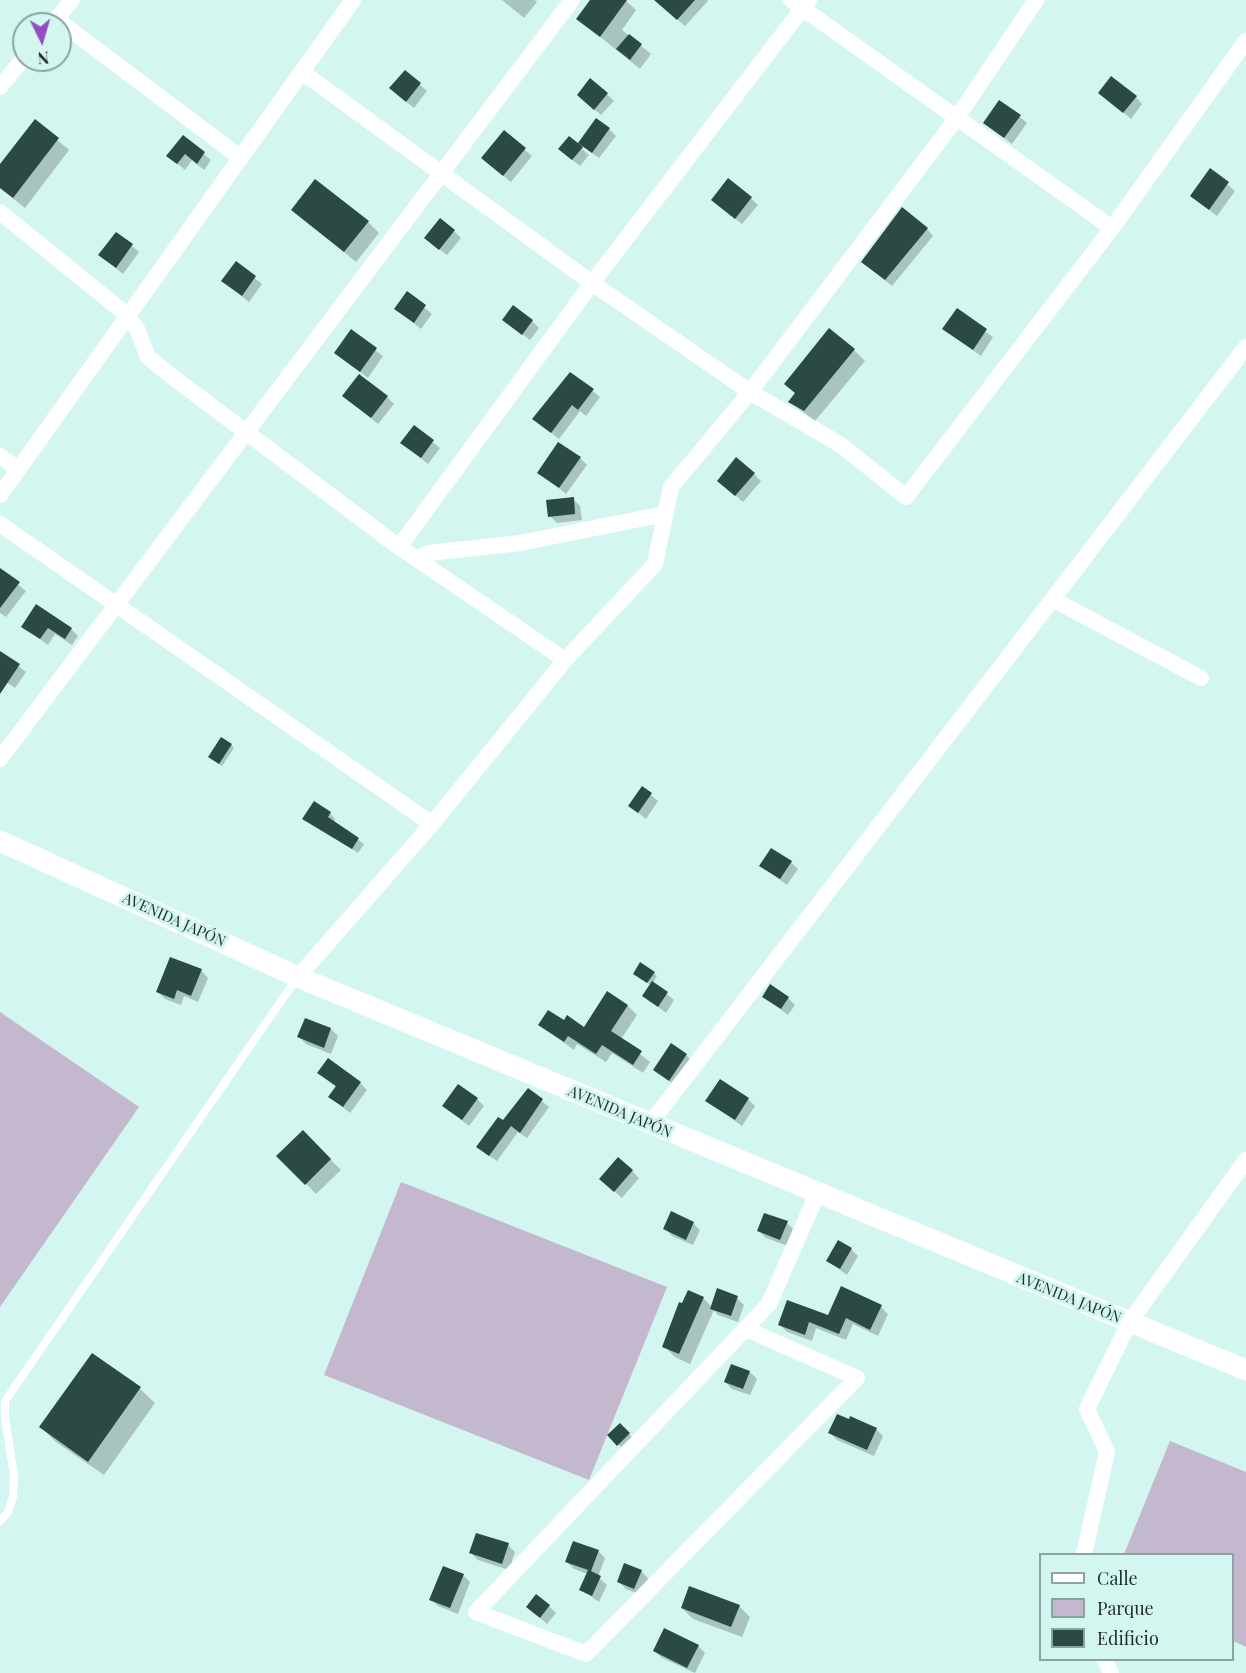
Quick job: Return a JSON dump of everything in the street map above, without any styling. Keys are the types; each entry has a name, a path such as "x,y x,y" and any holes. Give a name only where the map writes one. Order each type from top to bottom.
{"street":[{"path":"62,12 72,0"},
{"path":"0,495 353,0"},
{"path":"0,759 115,603 247,434 572,0"},
{"path":"298,977 432,824 565,660 655,564 671,486 750,392 956,119 1036,0"},
{"path":"399,547 801,3 956,119 1112,228"},
{"path":"72,34 241,158"},
{"path":"302,72 443,172 592,283 750,392 842,445 906,497 1112,228 1246,41"},
{"path":"0,87 12,72"},
{"path":"0,212 128,316 137,329 148,357 399,547 565,660"},
{"path":"650,1125 1246,347"},
{"path":"0,456 18,469"},
{"path":"417,559 429,553 520,543 665,513"},
{"path":"0,524 432,824"},
{"path":"1054,600 1201,678"},
{"name":"AVENIDA JAPÓN","path":"0,841 298,977 650,1125 1246,1370"},
{"path":"1084,1553 1107,1452 1087,1409 1129,1323 1246,1160"},
{"path":"746,1329 857,1378 586,1654 476,1612 769,1304 817,1194"}],"lane":[{"path":"0,1521 8,1512 13,1497 14,1476 5,1418 5,1401 298,977"}],"green space":[{"path":"0,1012 139,1107 0,1307"},
{"path":"401,1182 667,1287 589,1480 324,1375"},
{"path":"1170,1441 1246,1472 1246,1647 1234,1641 1234,1553 1124,1553"}],"building":[{"path":"590,0 627,0 600,37 576,19"},
{"path":"654,0 695,0 677,20"},
{"path":"629,34 642,44 630,60 616,49"},
{"path":"405,70 421,83 406,102 389,88"},
{"path":"1111,76 1137,96 1123,113 1098,93"},
{"path":"590,78 608,93 594,110 577,95"},
{"path":"999,100 1021,115 1004,138 983,123"},
{"path":"596,118 610,128 592,153 578,143"},
{"path":"35,119 59,138 13,198 0,188 0,164"},
{"path":"504,130 526,148 503,176 481,158"},
{"path":"183,135 205,152 197,164 185,154 177,164 166,156"},
{"path":"569,136 583,147 572,160 558,149"},
{"path":"1210,168 1229,182 1209,210 1190,196"},
{"path":"728,178 752,197 735,219 711,200"},
{"path":"315,179 369,221 344,252 291,210"},
{"path":"902,207 928,228 885,280 861,262"},
{"path":"440,218 455,230 439,250 424,238"},
{"path":"116,232 133,244 116,268 98,255"},
{"path":"236,261 256,276 242,296 221,281"},
{"path":"407,291 426,305 414,323 394,309"},
{"path":"513,305 533,320 522,335 502,320"},
{"path":"957,308 987,329 973,350 942,329"},
{"path":"829,328 855,349 804,411 788,402 795,393 784,384"},
{"path":"351,329 377,348 360,372 334,353"},
{"path":"570,372 594,389 578,410 572,405 551,433 532,419"},
{"path":"359,374 388,396 371,418 342,396"},
{"path":"414,425 434,440 421,458 400,443"},
{"path":"558,442 581,457 559,488 537,473"},
{"path":"736,457 755,473 735,496 717,481"},
{"path":"574,497 575,514 548,517 546,500"},
{"path":"0,568 20,582 0,608"},
{"path":"36,604 72,628 65,639 48,628 40,639 21,627"},
{"path":"0,651 20,664 0,694"},
{"path":"221,737 232,744 219,764 208,757"},
{"path":"642,786 652,793 638,813 628,806"},
{"path":"314,801 331,812 328,817 359,838 352,849 302,819"},
{"path":"771,848 792,861 780,879 759,866"},
{"path":"170,957 202,969 191,996 177,990 174,999 156,992"},
{"path":"640,962 655,972 647,983 633,974"},
{"path":"652,981 668,992 658,1007 642,996"},
{"path":"770,984 789,997 781,1009 762,997"},
{"path":"607,991 628,1005 611,1031 642,1051 633,1065 602,1045 596,1054 568,1036 564,1042 538,1025 548,1010 564,1020 567,1015 584,1027"},
{"path":"305,1018 331,1028 324,1048 297,1037"},
{"path":"671,1043 687,1054 669,1081 653,1070"},
{"path":"328,1058 361,1082 343,1107 328,1097 336,1086 317,1073"},
{"path":"720,1079 749,1098 735,1120 705,1101"},
{"path":"458,1084 478,1098 462,1120 442,1106"},
{"path":"528,1088 543,1099 520,1133 511,1126 489,1156 476,1147 498,1117 503,1120"},
{"path":"303,1130 331,1159 305,1185 276,1156"},
{"path":"618,1157 633,1170 614,1192 599,1179"},
{"path":"671,1211 694,1222 686,1240 663,1229"},
{"path":"764,1213 788,1221 780,1240 757,1231"},
{"path":"838,1240 852,1248 840,1269 826,1261"},
{"path":"841,1286 882,1305 870,1330 846,1318 839,1334 809,1322 805,1335 778,1325 787,1300 828,1315"},
{"path":"717,1288 738,1296 731,1316 710,1309"},
{"path":"688,1290 704,1297 679,1354 662,1347 679,1302 682,1303"},
{"path":"92,1353 141,1387 88,1462 39,1427"},
{"path":"731,1364 750,1371 743,1389 724,1382"},
{"path":"837,1414 849,1419 850,1416 877,1428 867,1450 828,1433"},
{"path":"620,1423 630,1433 617,1446 607,1435"},
{"path":"476,1533 509,1543 502,1564 469,1553"},
{"path":"573,1541 599,1550 591,1571 601,1576 592,1596 579,1590 588,1570 565,1562"},
{"path":"624,1563 642,1570 634,1589 617,1582"},
{"path":"443,1566 464,1574 450,1608 429,1600"},
{"path":"689,1586 740,1605 731,1627 681,1608"},
{"path":"536,1594 550,1605 540,1618 526,1607"},
{"path":"664,1628 699,1645 687,1668 653,1651"}]}
